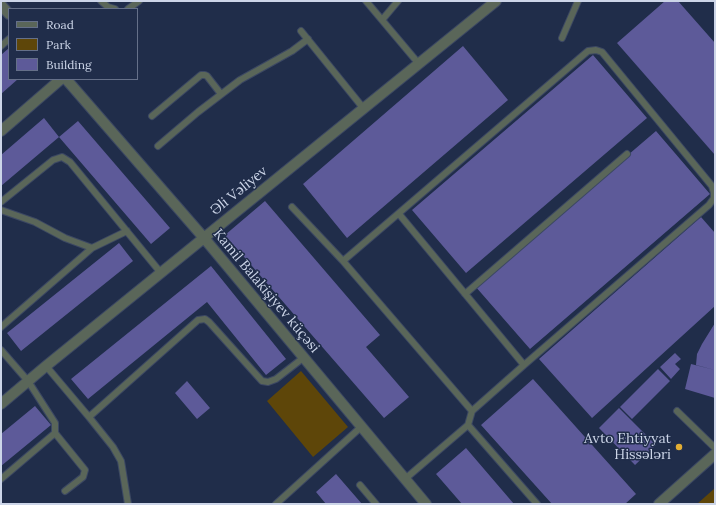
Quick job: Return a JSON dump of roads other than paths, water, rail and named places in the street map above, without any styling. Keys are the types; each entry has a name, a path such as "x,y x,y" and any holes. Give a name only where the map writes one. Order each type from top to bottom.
{"street":[{"name":"Əli Vəliyev","path":"1,404 496,1"},
{"path":"1,5 8,13"},
{"path":"1,131 60,80"},
{"name":"Kamil Balakişiyev küçəsi","path":"67,80 204,238 426,504"},
{"path":"659,504 715,454"}],"lane":[{"path":"101,1 112,8"},
{"path":"129,8 139,1"},
{"path":"366,1 419,64"},
{"path":"382,20 398,1"},
{"path":"562,38 578,1"},
{"path":"301,31 364,108"},
{"path":"158,146 240,80 292,51 308,38"},
{"path":"343,261 588,52 596,50 602,52 712,186 714,193 714,198 709,205 472,411 468,425 405,479"},
{"path":"152,116 203,74 207,76 221,94"},
{"path":"465,294 627,154"},
{"path":"1,202 53,160 62,157 70,162 162,273"},
{"path":"292,208 343,261 472,411"},
{"path":"1,210 35,222 65,238 92,248"},
{"path":"399,214 524,365"},
{"path":"1,327 92,248 127,231"},
{"path":"89,417 198,320 205,319 209,322 262,381 268,382 276,379 303,358"},
{"path":"1,350 28,381 55,423 55,433 85,470 83,476 65,491"},
{"path":"46,366 113,447 121,461 128,504"},
{"path":"677,411 715,448"},
{"path":"468,425 537,504"},
{"path":"276,504 361,427"},
{"path":"1,479 55,433"},
{"path":"360,485 376,504"}],"place":[{"name":"Avto Ehtiyyat Hissәlәri","path":"679,447"}]}
